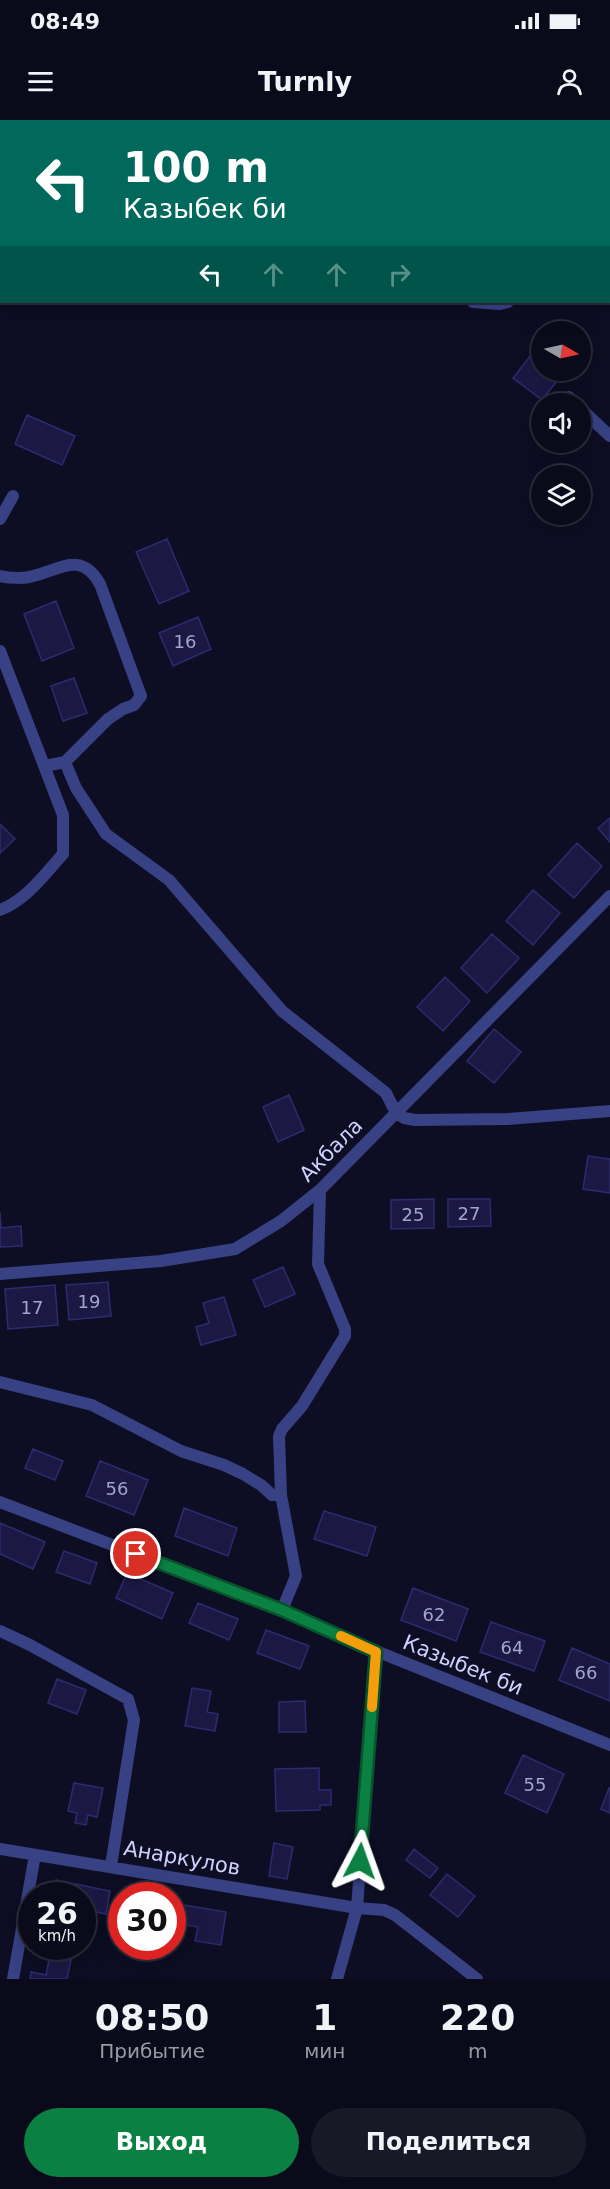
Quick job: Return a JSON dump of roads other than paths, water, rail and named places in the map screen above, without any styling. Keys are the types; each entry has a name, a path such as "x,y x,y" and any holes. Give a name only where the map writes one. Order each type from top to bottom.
{"street":[{"path":"486,303 504,303"},
{"path":"591,418 610,436"},
{"path":"0,519 13,496"},
{"path":"0,576 32,577 63,564 80,564 89,571 100,584 141,696 134,705 108,719 65,762 45,766"},
{"path":"0,651 63,815 63,854 34,886 9,907 0,910"},
{"path":"65,762 76,788 106,834 169,880 282,1011 386,1093 396,1113 404,1118 415,1120 508,1119 610,1111"},
{"name":"Акбала","path":"0,1274 161,1261 235,1249 281,1221 320,1190 610,896"},
{"path":"282,1610 296,1576 281,1495 279,1436 282,1429 302,1406 345,1336 345,1329 318,1264 320,1190"},
{"path":"0,1382 92,1405 182,1451 224,1464 243,1474 272,1495 281,1495"},
{"name":"Казыбек би","path":"0,1502 282,1610 376,1652 610,1745"},
{"path":"0,1631 128,1699 134,1720 111,1866"},
{"path":"337,1979 357,1908 376,1652"},
{"name":"Анаркулов","path":"0,1849 357,1908 384,1910 394,1915 477,1979"},
{"path":"13,1979 35,1855"}]}
